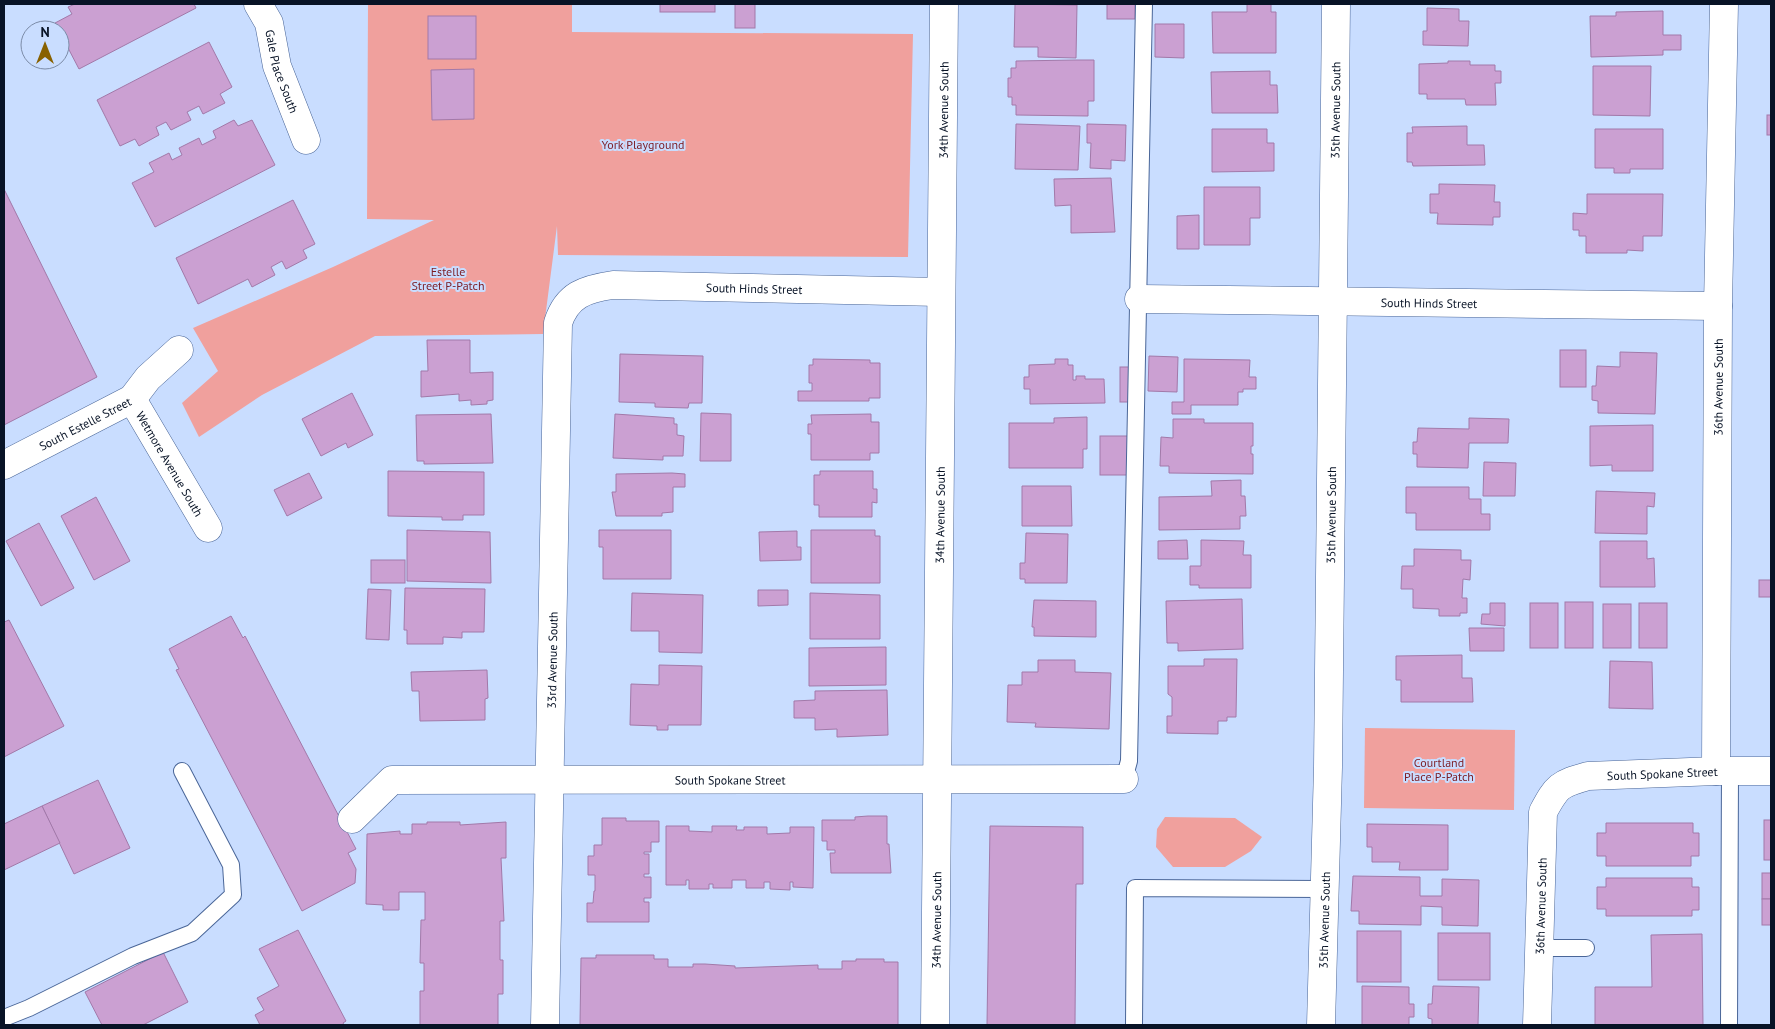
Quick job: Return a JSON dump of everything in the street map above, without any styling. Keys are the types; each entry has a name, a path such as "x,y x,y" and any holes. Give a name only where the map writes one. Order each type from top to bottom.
{"street":[{"name":"Gale Place South","path":"258,4 269,23 277,66 306,140"},
{"name":"34th Avenue South","path":"935,1025 944,4"},
{"name":"35th Avenue South","path":"1321,1025 1325,889 1334,300 1336,4"},
{"name":"36th Avenue South","path":"1723,771 1718,306 1724,4"},
{"name":"South Hinds Street","path":"570,300 590,288 613,285 940,292"},
{"name":"South Hinds Street","path":"1140,299 1718,306"},
{"name":"33rd Avenue South","path":"545,1025 548,781 558,323 562,309 570,300"},
{"name":"South Estelle Street","path":"4,465 132,399 148,378 179,350"},
{"name":"Wetmore Avenue South","path":"132,399 208,528"},
{"name":"South Spokane Street","path":"1554,790 1569,781 1588,776 1771,771"},
{"name":"South Spokane Street","path":"352,819 392,780 1124,779"},
{"name":"36th Avenue South","path":"1537,1025 1543,812 1554,790"}],"lane":[{"path":"1124,779 1129,761 1140,299 1144,4"},
{"path":"4,1018 29,1008 133,956 192,933 233,894 231,865 182,771"},
{"path":"1723,771 1729,1025"},
{"path":"1134,1025 1135,888 1325,889"},
{"path":"1538,948 1586,948"}],"green space":[{"name":"York Playground","path":"368,4 572,4 572,32 913,34 908,257 558,255 557,226 543,334 375,336 262,395 199,437 182,403 218,371 193,328 333,267 434,220 367,219"},
{"name":"Courtland Place P-Patch","path":"1365,728 1515,730 1514,810 1364,808"},
{"path":"1165,817 1235,818 1262,837 1251,851 1225,867 1173,867 1156,847 1157,829"}],"building":[{"path":"75,4 194,4 196,8 79,69 70,52 70,20 61,20 72,14 68,7"},
{"path":"660,4 715,4 715,12 660,12"},
{"path":"735,4 755,4 755,28 735,28"},
{"path":"1015,4 1077,5 1076,58 1038,57 1038,47 1014,47"},
{"path":"1107,4 1135,4 1135,19 1107,19"},
{"path":"1247,4 1271,4 1271,12 1276,12 1276,53 1213,53 1212,12 1247,12"},
{"path":"1427,8 1459,9 1459,21 1469,21 1468,46 1423,45 1423,31 1427,31"},
{"path":"1663,11 1663,35 1681,35 1681,50 1663,50 1663,55 1591,57 1590,16 1616,16 1616,12"},
{"path":"428,16 476,16 476,59 428,59"},
{"path":"1155,24 1184,24 1184,58 1155,57"},
{"path":"209,42 232,87 220,94 225,103 203,114 199,106 187,112 191,120 171,130 166,122 156,127 159,135 139,146 135,139 120,146 97,100"},
{"path":"1094,60 1094,101 1088,101 1088,116 1016,115 1016,105 1012,105 1012,97 1008,97 1008,78 1011,78 1011,68 1016,68 1016,61"},
{"path":"1448,61 1470,61 1470,65 1495,65 1495,71 1501,71 1501,83 1495,83 1496,105 1466,105 1465,99 1427,99 1427,94 1419,94 1419,64 1448,63"},
{"path":"1593,66 1651,66 1650,116 1593,115"},
{"path":"474,69 474,119 432,120 431,70"},
{"path":"1270,71 1270,85 1277,85 1278,113 1212,113 1211,72"},
{"path":"1767,115 1771,115 1771,135 1767,135"},
{"path":"234,120 238,126 252,120 275,165 155,227 132,183 154,172 149,163 169,153 172,160 182,155 179,148 199,138 202,145 216,138 213,131"},
{"path":"1016,124 1080,126 1078,170 1015,169"},
{"path":"1087,124 1126,125 1125,161 1111,160 1111,169 1090,168 1091,143 1087,143"},
{"path":"1467,126 1467,145 1484,145 1485,165 1413,166 1412,162 1407,162 1407,133 1413,133 1412,127"},
{"path":"1212,129 1267,129 1267,143 1274,143 1274,171 1212,172"},
{"path":"1595,129 1663,129 1663,169 1630,169 1630,173 1614,173 1614,168 1595,168"},
{"path":"1111,178 1115,232 1071,233 1071,205 1055,206 1054,179"},
{"path":"1439,184 1495,185 1494,202 1500,202 1500,217 1493,217 1493,225 1437,224 1438,213 1430,213 1430,194 1439,194"},
{"path":"1204,187 1260,187 1260,218 1250,218 1250,245 1204,245"},
{"path":"4,189 97,377 4,425"},
{"path":"1587,194 1663,194 1662,236 1643,236 1643,251 1627,250 1627,253 1586,253 1586,236 1579,236 1579,230 1573,230 1573,213 1587,214"},
{"path":"293,200 315,244 303,250 307,258 286,269 282,261 271,267 275,275 252,287 248,279 198,304 176,258"},
{"path":"1199,215 1199,249 1177,249 1177,216"},
{"path":"427,340 470,340 470,373 493,372 493,400 487,401 487,404 471,405 471,400 459,401 459,394 421,397 421,371 428,371"},
{"path":"1560,350 1586,350 1586,387 1560,387"},
{"path":"1620,352 1657,353 1655,414 1598,413 1598,401 1592,400 1592,386 1596,386 1597,366 1620,367"},
{"path":"620,354 703,356 702,403 689,403 688,408 655,407 655,403 619,402"},
{"path":"1149,356 1178,357 1177,392 1148,391"},
{"path":"813,359 870,360 870,363 880,363 880,398 869,398 869,401 798,401 798,391 812,391 812,383 809,383 809,365 813,365"},
{"path":"1055,359 1068,359 1068,365 1073,365 1073,380 1076,380 1076,376 1085,376 1085,379 1104,379 1105,403 1030,404 1030,389 1024,389 1024,377 1029,377 1029,365 1055,364"},
{"path":"1184,359 1250,360 1249,377 1256,377 1256,389 1243,389 1243,392 1238,392 1238,405 1191,405 1191,414 1172,414 1172,402 1184,402"},
{"path":"1120,367 1131,367 1131,402 1120,402"},
{"path":"352,393 373,435 348,448 346,443 321,456 302,419"},
{"path":"701,413 731,414 731,461 700,461"},
{"path":"491,414 493,463 424,464 424,461 417,461 416,415"},
{"path":"615,414 674,418 674,424 677,424 677,435 684,436 683,456 663,456 663,460 613,458"},
{"path":"871,414 871,422 879,422 879,453 870,453 870,460 811,460 811,434 808,434 808,424 812,424 811,415"},
{"path":"1087,417 1087,449 1083,449 1083,468 1009,468 1009,423 1054,423 1054,418"},
{"path":"1469,418 1509,419 1508,443 1469,443 1468,468 1417,467 1417,454 1413,454 1413,442 1417,442 1418,428 1469,429"},
{"path":"1173,419 1204,419 1204,423 1253,423 1251,454 1253,454 1253,474 1169,473 1169,466 1160,466 1161,437 1173,438"},
{"path":"1653,425 1653,471 1612,471 1612,465 1590,466 1590,426"},
{"path":"1100,436 1131,436 1131,475 1100,475"},
{"path":"1484,462 1516,463 1515,496 1483,496"},
{"path":"388,471 484,472 484,515 463,515 463,520 442,520 442,517 388,516"},
{"path":"820,471 873,471 873,489 877,489 877,503 872,502 872,517 819,517 819,505 814,505 814,475 820,475"},
{"path":"309,473 322,498 287,516 274,490"},
{"path":"616,474 685,474 685,487 673,487 673,512 662,513 662,516 616,516 612,492 616,492"},
{"path":"1241,480 1241,496 1245,496 1246,516 1240,516 1240,529 1159,530 1159,497 1212,496 1211,481"},
{"path":"1022,486 1071,486 1072,526 1022,526"},
{"path":"1406,487 1469,487 1469,499 1481,499 1481,514 1490,514 1490,530 1416,530 1416,513 1406,513"},
{"path":"1596,491 1655,493 1654,507 1647,506 1647,534 1595,533"},
{"path":"96,497 130,561 94,580 61,516"},
{"path":"39,523 74,588 41,606 6,541"},
{"path":"407,530 490,532 491,583 407,581"},
{"path":"599,530 671,530 671,579 603,579 603,547 599,547"},
{"path":"811,530 875,530 875,536 880,536 880,583 811,583"},
{"path":"797,531 797,547 801,547 801,560 760,561 759,532"},
{"path":"1026,533 1068,534 1067,583 1025,583 1025,579 1020,579 1020,563 1025,563"},
{"path":"1187,540 1188,559 1158,559 1158,541"},
{"path":"1201,540 1244,541 1243,555 1251,555 1251,588 1199,588 1199,585 1190,585 1190,566 1201,566"},
{"path":"1600,541 1647,541 1647,559 1654,558 1655,587 1600,587"},
{"path":"1414,549 1461,550 1461,560 1471,560 1470,580 1463,579 1462,598 1467,598 1467,613 1460,613 1460,616 1439,616 1439,609 1413,608 1413,589 1401,589 1402,566 1414,566"},
{"path":"371,560 405,560 405,583 371,583"},
{"path":"1759,580 1771,580 1771,597 1759,597"},
{"path":"405,588 485,589 484,632 462,632 462,638 443,637 443,644 407,644 407,630 404,630"},
{"path":"368,589 391,590 389,640 366,639"},
{"path":"758,590 788,590 788,605 758,606"},
{"path":"632,593 703,595 702,653 659,652 659,631 631,631"},
{"path":"810,593 880,595 880,639 810,639"},
{"path":"1242,599 1243,649 1178,651 1178,643 1167,643 1166,601"},
{"path":"1034,600 1096,601 1096,637 1034,636 1034,627 1032,627"},
{"path":"1565,602 1593,602 1593,648 1565,648"},
{"path":"1490,603 1505,603 1505,626 1481,624 1482,614 1490,614"},
{"path":"1530,603 1558,603 1558,648 1530,648"},
{"path":"1639,603 1667,603 1667,648 1639,648"},
{"path":"1603,604 1631,604 1631,648 1603,648"},
{"path":"231,616 243,638 245,636 356,849 348,853 356,869 355,883 302,911 176,670 179,669 169,649"},
{"path":"9,620 64,726 4,757 4,622"},
{"path":"1469,628 1504,628 1504,651 1470,651"},
{"path":"886,647 886,685 809,686 809,648"},
{"path":"1462,655 1462,678 1472,678 1473,702 1401,702 1401,680 1396,680 1396,656"},
{"path":"1204,659 1237,659 1236,717 1227,717 1227,721 1218,721 1218,734 1167,733 1167,716 1172,716 1172,697 1168,694 1168,666 1204,666"},
{"path":"1038,660 1075,660 1075,672 1111,673 1109,729 1035,727 1036,723 1007,722 1008,685 1022,685 1022,672 1038,672"},
{"path":"1610,661 1652,662 1653,709 1609,708"},
{"path":"659,665 702,666 701,725 668,725 668,730 657,730 657,726 630,725 631,684 659,685"},
{"path":"487,670 488,698 485,699 485,720 420,721 419,691 412,691 411,672"},
{"path":"887,690 888,735 837,737 837,729 815,730 815,718 794,718 794,701 815,700 815,691"},
{"path":"98,780 130,848 74,874 42,806"},
{"path":"42,806 60,843 4,870 4,824"},
{"path":"887,816 887,844 889,844 891,873 831,873 830,853 835,853 835,850 827,850 827,841 822,841 822,820 855,820 855,817"},
{"path":"602,818 626,818 626,821 659,821 659,842 651,842 651,852 644,852 644,854 649,854 649,874 644,874 644,877 651,877 651,898 644,898 644,902 649,902 649,922 587,922 587,903 593,903 595,891 595,875 588,875 588,856 594,856 594,845 602,845"},
{"path":"1764,820 1771,820 1771,860 1764,860"},
{"path":"427,822 460,822 460,825 506,822 506,858 501,858 504,921 500,921 500,960 503,960 503,994 498,994 498,1025 420,1025 420,991 424,991 424,963 420,963 421,920 425,920 425,892 399,892 399,910 383,910 383,905 366,904 367,834 400,831 400,834 412,834 412,824 427,824"},
{"path":"1606,823 1693,823 1693,833 1699,833 1699,856 1691,856 1691,866 1606,866 1606,856 1597,856 1597,833 1606,833"},
{"path":"1367,824 1448,825 1448,870 1399,870 1400,862 1372,862 1372,847 1367,847"},
{"path":"666,826 689,826 689,831 712,832 712,826 737,826 736,830 744,830 744,827 767,827 767,834 790,833 790,827 814,827 813,888 793,887 793,882 790,882 790,890 770,889 770,882 764,882 764,888 746,888 746,880 732,880 732,888 713,888 713,884 709,884 709,889 689,889 689,880 686,880 686,885 666,885"},
{"path":"990,826 1083,827 1083,884 1076,884 1075,1025 987,1025"},
{"path":"1762,873 1771,873 1771,899 1762,899"},
{"path":"1353,876 1420,877 1420,896 1442,896 1442,879 1479,880 1478,926 1442,925 1442,907 1421,906 1421,925 1359,924 1359,911 1351,911"},
{"path":"1606,878 1692,878 1692,887 1699,887 1699,910 1692,910 1692,916 1606,916 1606,909 1597,909 1597,887 1606,887"},
{"path":"1762,899 1771,899 1771,925 1762,925"},
{"path":"298,930 346,1021 343,1023 344,1025 260,1025 255,1015 264,1010 257,998 279,986 259,949"},
{"path":"1357,931 1401,931 1401,982 1357,982"},
{"path":"1438,933 1490,933 1490,980 1438,980"},
{"path":"1702,934 1703,1025 1595,1025 1595,987 1652,987 1651,935"},
{"path":"163,952 188,1002 143,1025 102,1025 85,992"},
{"path":"596,955 654,955 654,959 668,959 668,967 693,967 693,964 735,966 735,968 818,965 818,969 842,969 842,961 856,961 856,959 884,959 884,962 898,962 898,1025 580,1025 581,958 596,958"},
{"path":"1362,986 1409,987 1409,1004 1414,1004 1414,1017 1409,1017 1409,1025 1362,1025"},
{"path":"1433,986 1479,987 1478,1025 1432,1025 1432,1019 1428,1018 1428,1004 1432,1004"}],"park label":[{"name":"Estelle Street P-Patch","path":"448,278"}]}
